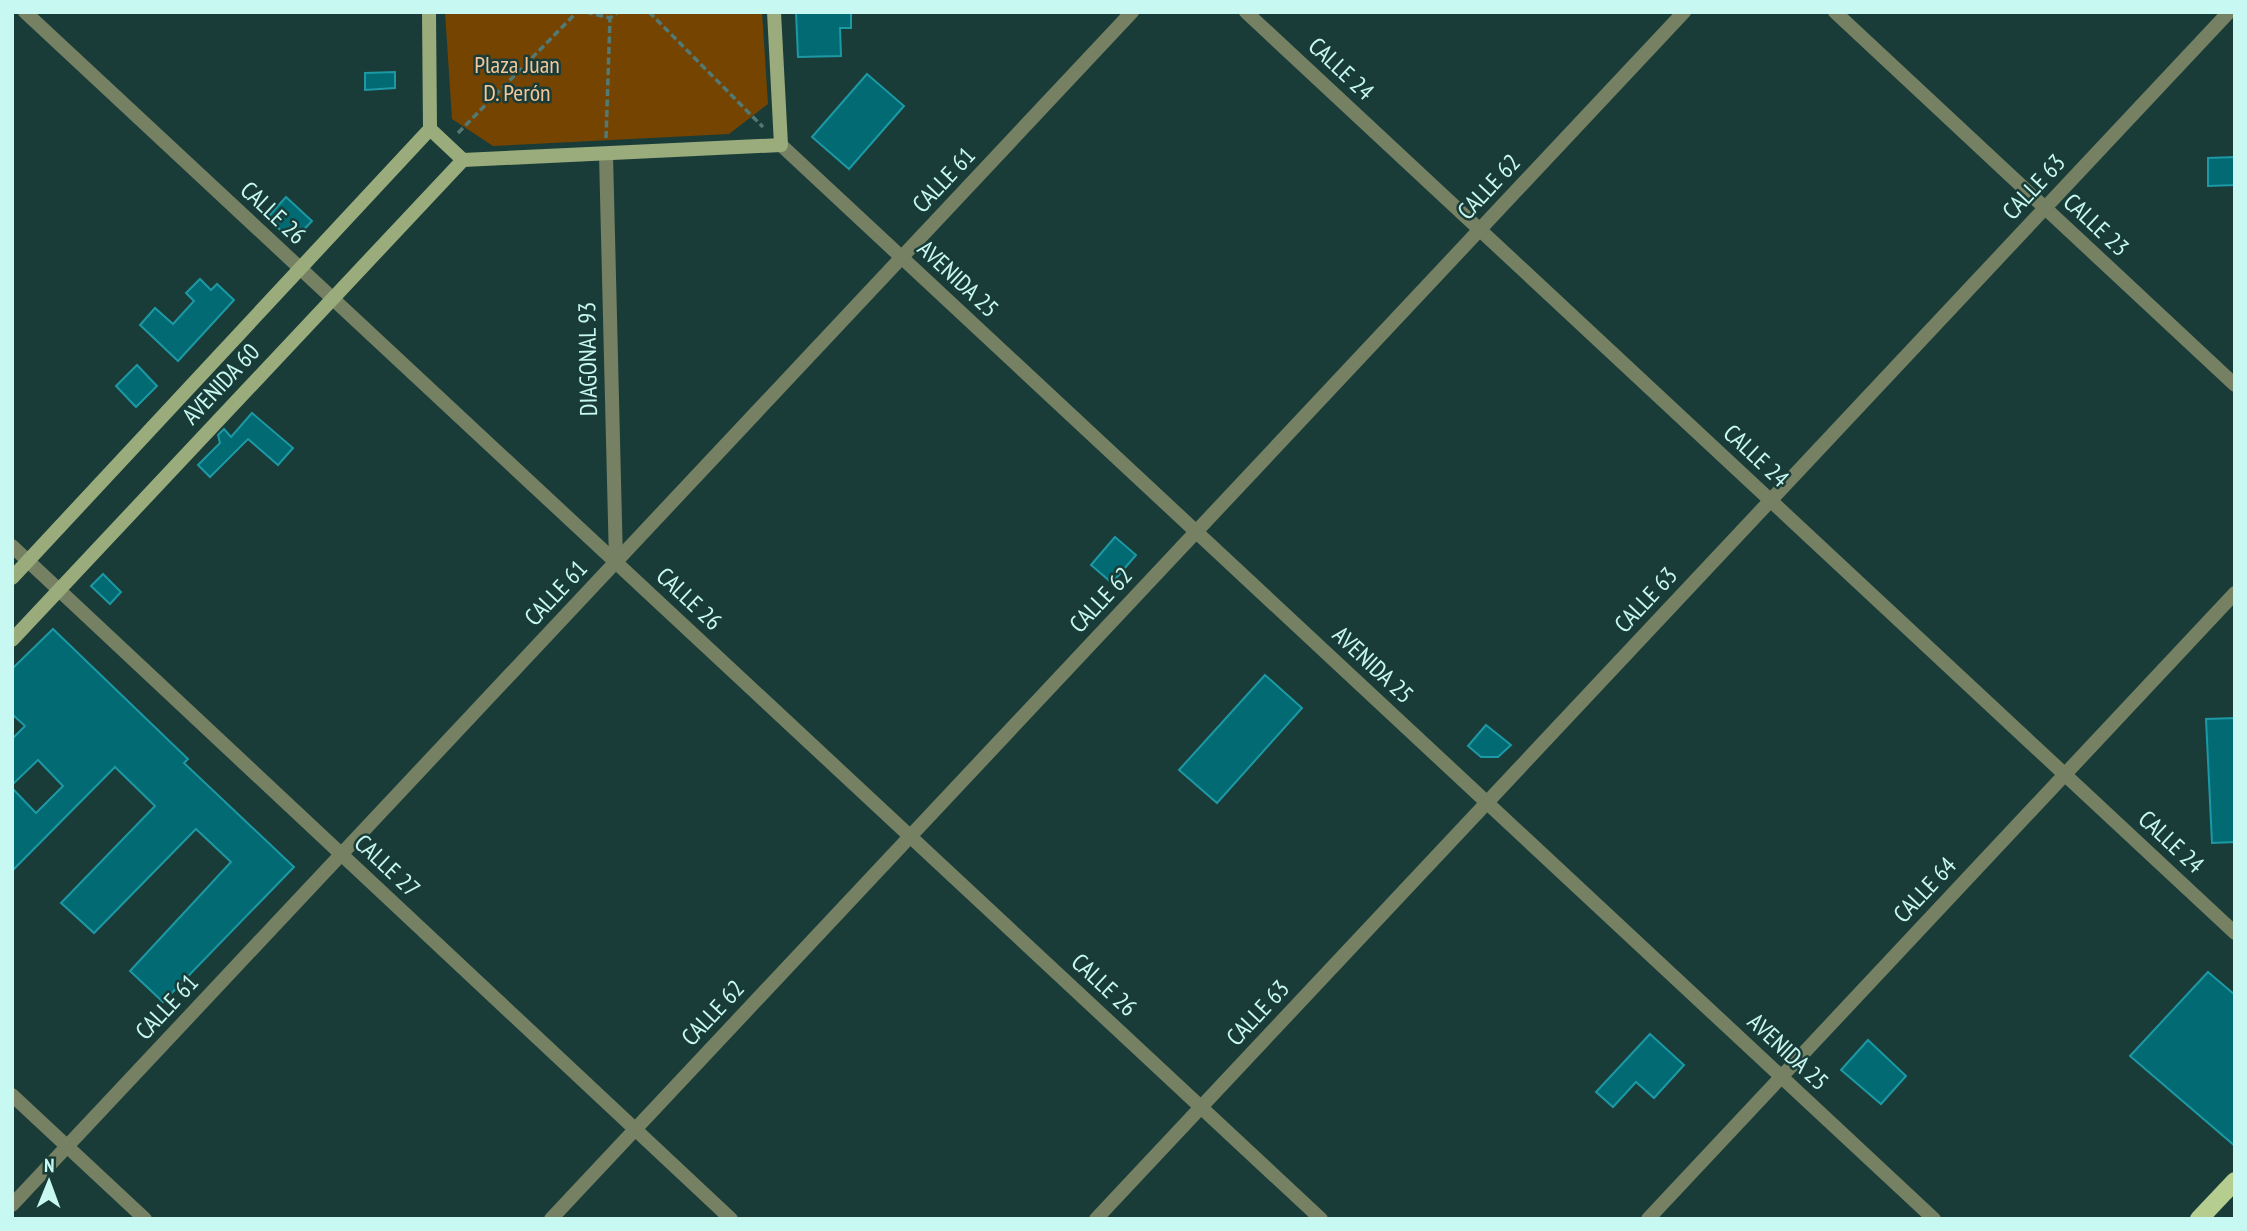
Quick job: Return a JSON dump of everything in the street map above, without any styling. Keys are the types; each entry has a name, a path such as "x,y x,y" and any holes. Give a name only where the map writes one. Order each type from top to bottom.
{"main road":[{"path":"429,12 430,129 463,160 781,145 774,12"},
{"name":"AVENIDA 60","path":"12,578 430,129"},
{"name":"AVENIDA 60","path":"12,640 463,160"},
{"path":"2199,1219 2235,1181"}],"street":[{"name":"CALLE 26","path":"25,12 1321,1219"},
{"name":"CALLE 61","path":"12,1205 1132,12"},
{"name":"CALLE 24","path":"1246,12 2235,933"},
{"name":"CALLE 62","path":"551,1219 1684,12"},
{"name":"CALLE 23","path":"1835,12 2235,385"},
{"name":"CALLE 63","path":"1096,1219 2229,12"},
{"name":"AVENIDA 25","path":"781,145 1934,1219"},
{"name":"DIAGONAL 93","path":"606,154 616,562"},
{"name":"CALLE 27","path":"12,546 732,1219"},
{"name":"CALLE 64","path":"1647,1219 2235,593"},
{"path":"12,1095 145,1219"}],"path":[{"path":"447,145 577,12"},
{"path":"586,12 610,18"},
{"path":"610,18 618,12"},
{"path":"649,12 781,145"},
{"path":"606,154 610,18"}],"green space":[{"name":"Plaza Juan D. Perón","path":"445,12 762,12 768,104 729,134 493,146 452,119"}],"building":[{"path":"796,12 851,12 851,28 840,28 841,56 798,57"},
{"path":"395,72 395,88 365,90 365,73"},
{"path":"867,74 904,106 849,169 812,137"},
{"path":"2235,157 2235,185 2208,186 2208,158"},
{"path":"286,197 312,221 298,236 287,236 267,218"},
{"path":"200,279 211,290 217,284 234,300 178,361 140,325 155,308 173,324 194,301 186,293"},
{"path":"137,365 157,386 136,407 116,386"},
{"path":"252,413 293,448 278,465 248,439 210,477 198,465 220,443 218,435 224,429 231,437"},
{"path":"1115,537 1136,555 1112,583 1091,565"},
{"path":"103,574 121,592 110,604 91,586"},
{"path":"53,629 188,759 184,763 294,867 163,1002 130,971 231,862 196,829 94,933 61,903 155,806 115,767 12,871 12,788 36,813 63,786 38,760 12,785 12,739 25,726 12,714 12,669"},
{"path":"1265,675 1302,708 1217,803 1179,770"},
{"path":"2235,718 2235,842 2212,843 2206,719"},
{"path":"1486,725 1511,745 1498,757 1481,757 1468,746"},
{"path":"2208,972 2235,995 2235,1146 2130,1056"},
{"path":"1650,1034 1684,1065 1654,1098 1636,1082 1613,1107 1596,1092"},
{"path":"1868,1040 1906,1076 1881,1104 1841,1070"}]}
